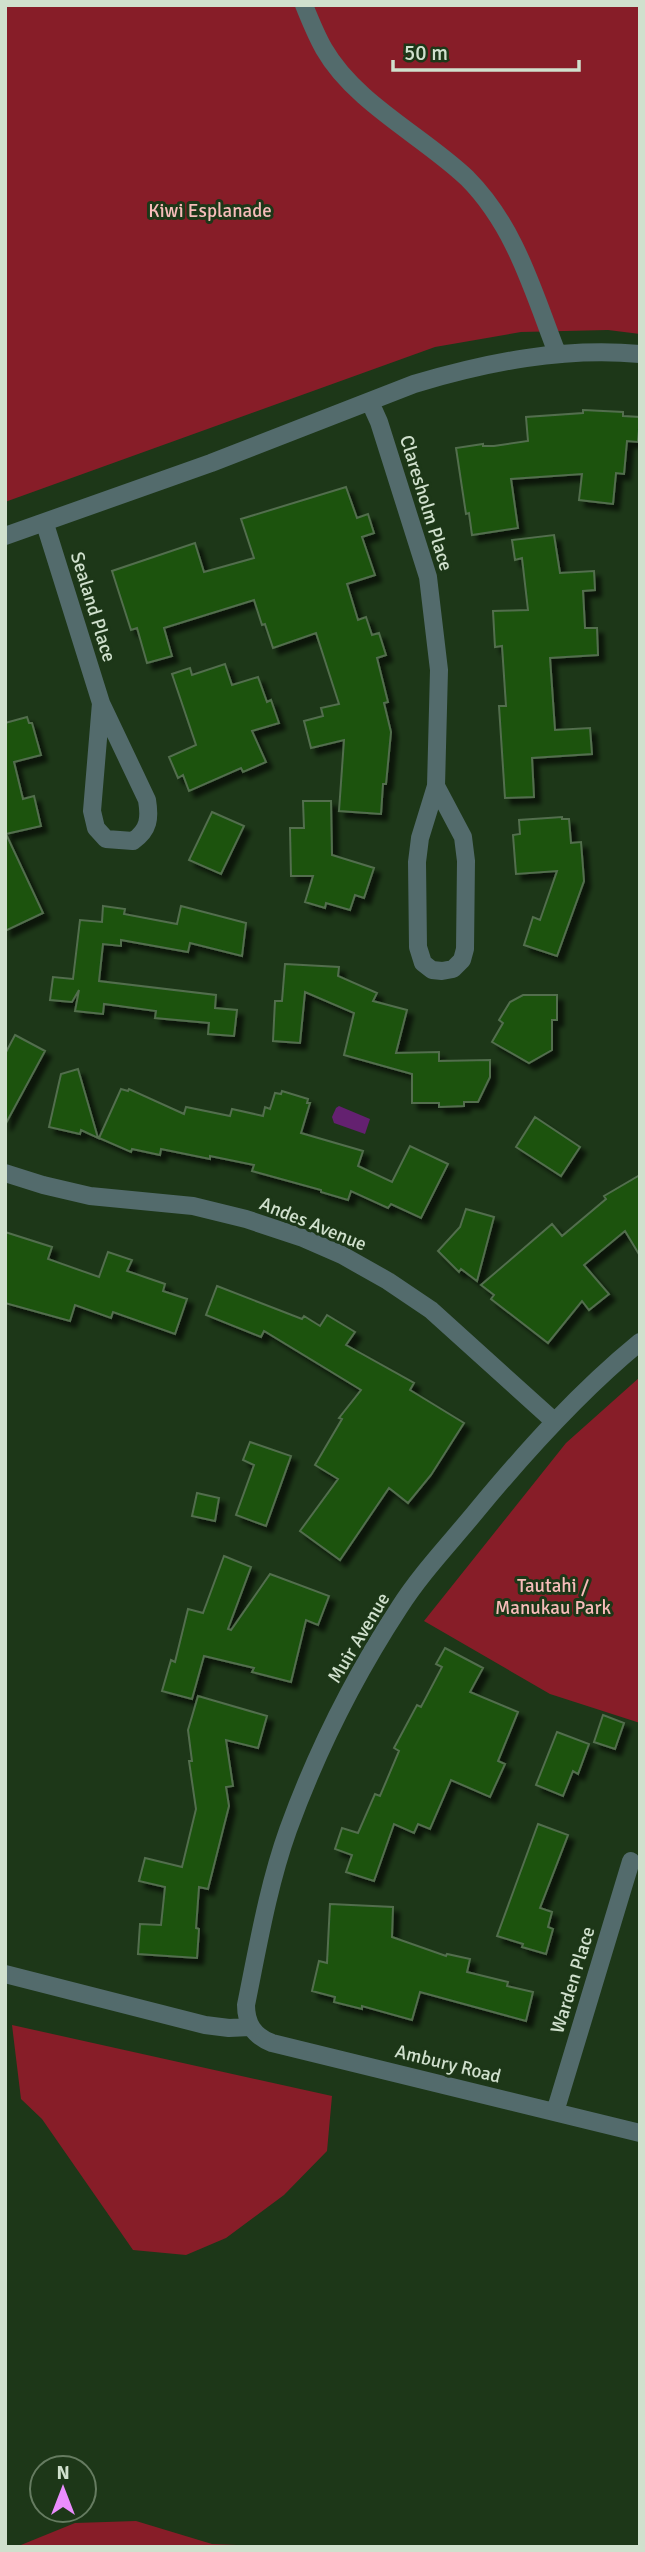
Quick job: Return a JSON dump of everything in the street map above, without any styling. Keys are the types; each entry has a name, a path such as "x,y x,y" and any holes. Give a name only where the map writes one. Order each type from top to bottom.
{"street":[{"path":"304,5 325,51 343,74 377,107 444,158 488,203 515,245 557,353"},
{"path":"5,536 45,524 414,384 449,374 557,353 640,354"},
{"name":"Claresholm Place","path":"370,402 379,422 428,577 439,670 436,786 420,838 417,863 418,947 423,963 432,970 442,971 453,969 462,960 465,950 466,861 463,837 436,786"},
{"name":"Sealand Place","path":"45,524 101,703 147,800 147,828 134,841 106,839 96,828 92,811 101,703"},
{"name":"Andes Avenue","path":"5,1172 43,1185 90,1196 193,1206 246,1219 303,1238 342,1255 431,1310 555,1422"},
{"name":"Muir Avenue","path":"250,2027 246,2005 267,1899 288,1831 322,1746 360,1673 400,1606 500,1482 555,1422 640,1342"},
{"name":"Warden Place","path":"555,2112 631,1861"},
{"path":"5,1974 205,2025 250,2027"},
{"name":"Ambury Road","path":"250,2027 272,2043 640,2133"}],"green space":[{"name":"Kiwi Esplanade","path":"5,5 640,5 640,334 608,330 521,332 435,347 5,502"},
{"name":"Tautahi / Manukau Park","path":"640,1377 640,1723 550,1694 424,1621 566,1443"},
{"path":"12,2025 332,2096 327,2151 284,2195 226,2238 186,2255 133,2250 42,2119 21,2099"},
{"path":"136,2521 212,2544 284,2547 16,2547 73,2524"}],"shaded area":[{"path":"339,1106 370,1119 365,1134 334,1123 332,1117"}],"building":[{"path":"583,410 623,412 623,416 640,417 638,442 627,441 624,474 616,473 613,504 579,500 582,474 511,479 518,528 472,535 469,513 466,514 456,448 528,441 526,417 583,413"},
{"path":"346,487 357,518 368,514 374,533 362,537 375,575 347,584 358,620 366,617 372,635 379,633 386,655 377,658 388,702 384,703 391,732 381,814 339,811 344,740 311,748 304,721 323,716 321,708 339,704 316,633 273,648 254,600 164,628 172,656 147,663 137,628 131,630 112,571 195,543 204,572 254,558 241,519"},
{"path":"554,535 560,573 594,571 595,590 583,591 585,628 597,628 598,655 550,658 555,730 590,728 592,754 532,758 534,797 505,798 499,706 506,706 502,646 495,647 493,611 528,610 522,558 515,560 512,540"},
{"path":"225,664 232,685 258,677 267,702 271,700 279,723 252,731 266,762 243,772 241,768 189,791 183,775 178,778 169,757 196,745 172,674 190,668 192,675"},
{"path":"27,717 29,723 32,723 41,755 14,762 23,799 34,796 41,826 6,834 43,913 5,931 5,723"},
{"path":"303,801 331,801 332,855 374,868 364,898 355,895 350,910 326,903 325,908 305,902 313,876 291,876 290,828 304,828"},
{"path":"212,812 244,826 221,874 189,860"},
{"path":"562,817 569,819 571,843 581,842 584,881 557,956 524,945 533,917 540,920 557,871 516,874 513,835 520,834 519,820"},
{"path":"103,906 125,909 124,914 177,924 181,906 246,923 242,956 190,943 188,952 121,940 121,946 103,944 99,981 216,995 215,1008 237,1010 234,1036 208,1034 209,1023 155,1018 156,1011 104,1004 103,1014 75,1011 79,990 72,1002 50,1000 53,977 73,979 80,920 102,922"},
{"path":"285,964 339,967 338,976 377,993 373,1001 407,1010 396,1053 439,1052 439,1061 490,1060 490,1077 478,1102 464,1102 464,1106 439,1107 439,1103 412,1103 412,1074 344,1055 354,1013 305,992 300,1043 273,1041 275,1001 282,1001"},
{"path":"523,995 557,995 557,1020 552,1020 552,1050 529,1063 492,1042 503,1023 499,1020 510,1002"},
{"path":"15,1035 45,1051 5,1125 5,1054"},
{"path":"78,1069 98,1138 81,1130 80,1134 49,1127 61,1074"},
{"path":"121,1089 129,1089 184,1114 186,1107 230,1116 232,1109 263,1116 265,1107 270,1109 275,1093 281,1094 282,1091 308,1099 307,1103 310,1103 301,1133 363,1151 358,1166 392,1182 410,1146 448,1164 421,1218 391,1204 388,1208 351,1191 348,1200 252,1171 254,1165 161,1149 160,1155 132,1149 131,1152 99,1138"},
{"path":"535,1117 580,1147 561,1176 516,1147"},
{"path":"640,1175 640,1256 625,1231 584,1265 609,1294 589,1310 582,1301 548,1343 491,1299 494,1295 481,1285 552,1224 562,1236 606,1199 604,1196"},
{"path":"466,1209 494,1217 477,1281 461,1269 459,1272 438,1251 460,1227"},
{"path":"5,1232 52,1247 48,1259 99,1277 108,1252 132,1260 127,1271 165,1284 163,1291 187,1299 175,1334 113,1312 111,1318 75,1305 70,1321 5,1303"},
{"path":"217,1286 302,1319 304,1316 320,1326 327,1315 355,1332 346,1345 414,1383 410,1390 464,1423 431,1475 408,1503 389,1488 340,1560 300,1531 338,1479 315,1465 342,1419 339,1418 361,1390 264,1331 261,1337 206,1315"},
{"path":"250,1442 291,1456 266,1526 236,1515 254,1465 243,1460"},
{"path":"197,1493 219,1498 215,1521 192,1516"},
{"path":"224,1556 251,1567 228,1629 231,1630 270,1574 329,1596 318,1625 306,1620 291,1682 252,1672 254,1668 204,1656 192,1699 162,1691 171,1660 175,1662 188,1609 203,1613"},
{"path":"445,1648 483,1668 470,1692 518,1712 498,1761 505,1764 490,1797 451,1780 430,1829 418,1824 414,1833 394,1824 374,1881 346,1872 352,1855 335,1849 342,1828 358,1833 375,1794 380,1796 399,1751 394,1748 417,1705 421,1707 442,1667 436,1664"},
{"path":"198,1696 267,1716 258,1748 226,1740 233,1786 226,1787 229,1806 208,1889 199,1887 197,1958 138,1954 140,1924 161,1925 165,1887 139,1881 145,1858 182,1867 196,1809 189,1761 192,1761 188,1730"},
{"path":"603,1715 624,1723 615,1749 594,1742"},
{"path":"557,1732 589,1744 578,1774 573,1771 563,1796 536,1785"},
{"path":"538,1824 568,1835 540,1908 552,1912 548,1927 553,1929 546,1954 497,1936"},
{"path":"330,1904 393,1907 392,1937 446,1956 447,1954 470,1959 467,1972 508,1982 507,1986 533,1992 526,2021 420,1992 412,2020 362,2006 362,2009 334,2002 335,1997 312,1991 319,1961 327,1963"}]}
